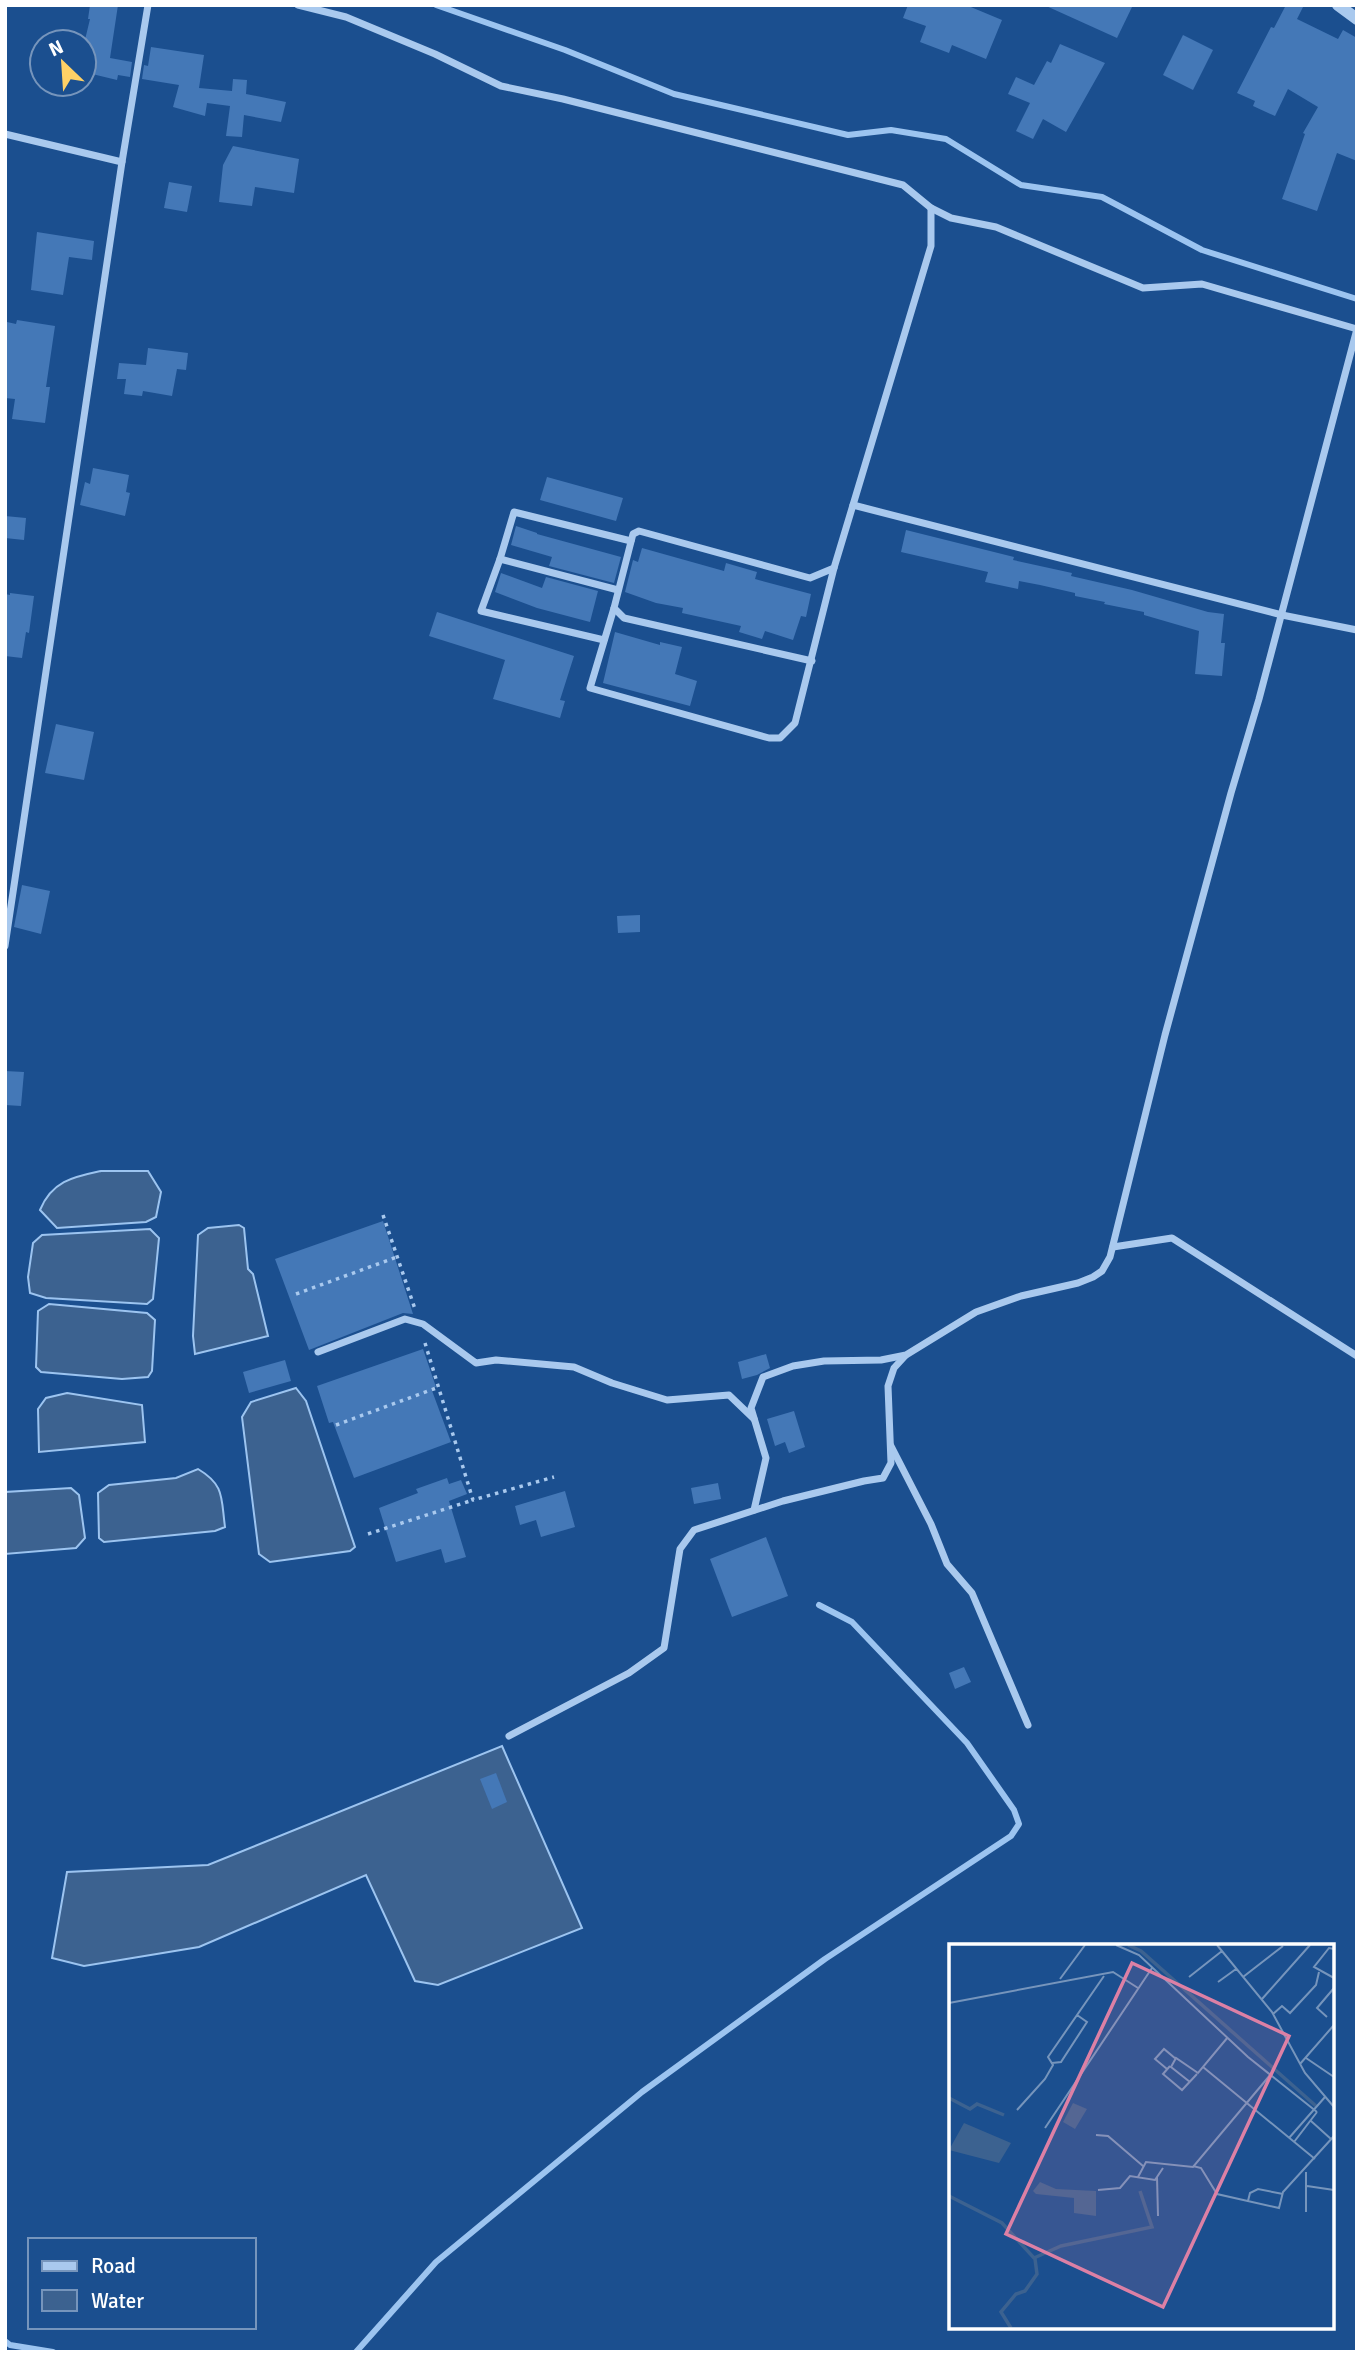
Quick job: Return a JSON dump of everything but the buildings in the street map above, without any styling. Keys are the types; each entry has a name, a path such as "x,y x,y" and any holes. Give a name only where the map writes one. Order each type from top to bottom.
{"street":[{"path":"5,946 122,162 148,5"},
{"path":"298,5 359,22 501,86 563,99 903,185 931,208 951,218 996,227 1143,288 1202,284 1357,329 1282,615 1165,1035 1107,1264 1093,1277 1078,1283 1021,1296 976,1312 905,1355 894,1368 888,1386 891,1463 883,1478 754,1510 694,1530 680,1549 664,1648 629,1673 509,1737"},
{"path":"1339,5 1357,19"},
{"path":"5,134 122,162"},
{"path":"834,568 810,578 639,531 633,534 590,688 769,738 780,738 795,723 834,568 931,246 931,208"},
{"path":"853,505 1282,615 1357,630"},
{"path":"604,640 481,611 514,512 631,541"},
{"path":"500,559 618,590"},
{"path":"614,608 624,618 812,661"},
{"path":"1113,1247 1171,1238 1357,1356"},
{"path":"318,1352 405,1319 419,1323 476,1363 496,1360 574,1367 667,1400 729,1395 755,1420"},
{"path":"754,1510 765,1458 751,1408 763,1377 803,1365 881,1360 905,1355"},
{"path":"889,1443 947,1564 972,1593 1028,1725"}],"path":[{"path":"383,1215 473,1500"},
{"path":"296,1294 397,1257"},
{"path":"336,1425 439,1387"},
{"path":"368,1534 554,1477"}],"water":[{"path":"101,1171 148,1171 161,1192 156,1217 146,1222 57,1228 40,1210 57,1186 73,1178"},
{"path":"239,1225 244,1228 248,1269 253,1274 268,1336 195,1354 193,1336 198,1235 208,1228"},
{"path":"150,1229 159,1238 153,1299 147,1304 46,1298 30,1293 28,1277 33,1243 42,1235"},
{"path":"49,1304 147,1313 155,1320 152,1371 148,1377 122,1379 41,1372 36,1367 38,1311"},
{"path":"296,1388 306,1401 355,1547 350,1551 270,1562 259,1554 242,1417 251,1402"},
{"path":"67,1393 142,1405 145,1442 39,1452 38,1409 46,1398"},
{"path":"198,1469 213,1481 220,1493 225,1527 215,1531 104,1542 99,1538 98,1493 109,1485 176,1478"},
{"path":"71,1488 79,1495 85,1538 76,1548 5,1554 5,1492"},
{"path":"502,1746 582,1928 438,1985 415,1981 366,1875 199,1947 84,1966 52,1958 67,1872 208,1865"}],"waterway":[{"path":"436,5 565,50 674,94 848,135 891,130 946,139 1021,185 1102,197 1202,250 1357,299"},
{"path":"356,2352 436,2262 642,2092 825,1959 1011,1836 1019,1824 1014,1810 967,1743 852,1622 819,1605"},
{"path":"5,2341 10,2345 53,2352"}]}
